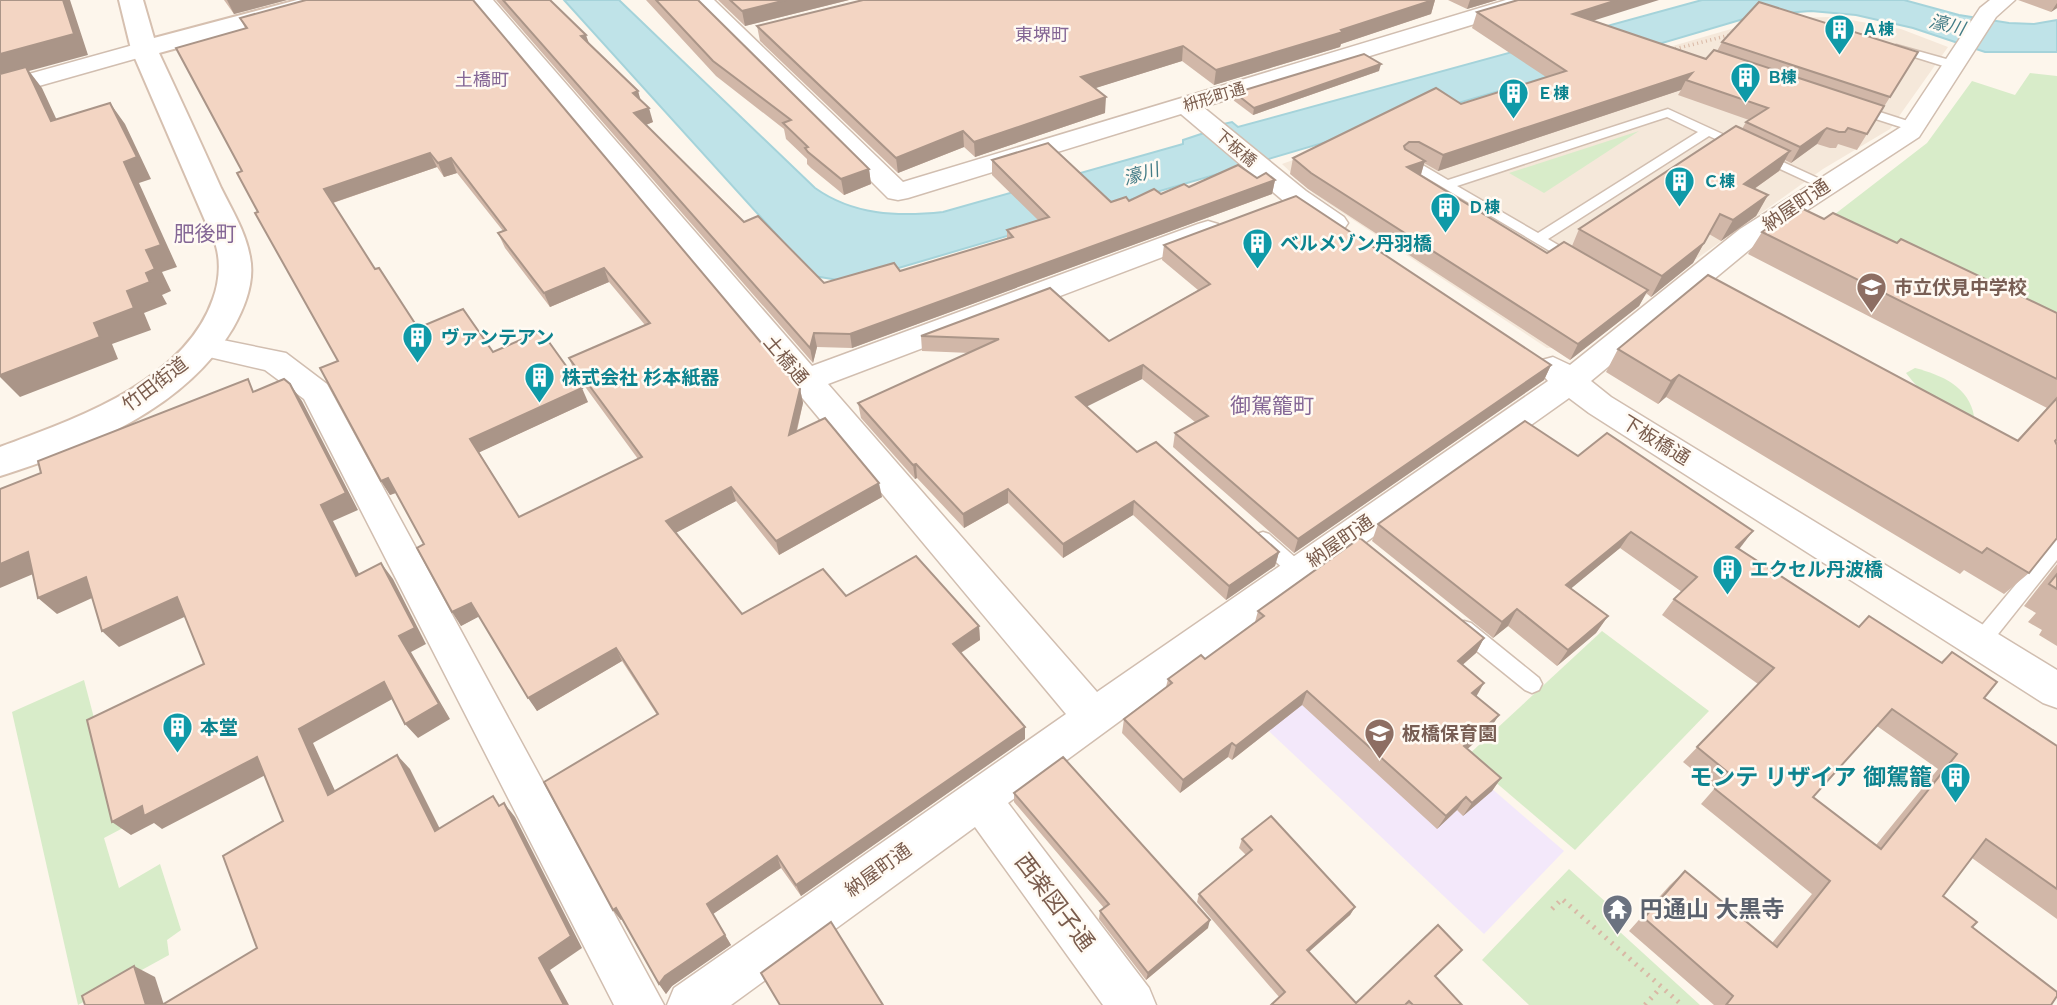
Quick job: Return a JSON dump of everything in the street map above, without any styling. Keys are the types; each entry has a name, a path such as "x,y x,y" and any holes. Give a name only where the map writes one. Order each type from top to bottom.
{"main road":[{"name":"竹田街道","path":"0,462 103,421 167,380 203,346 222,317 232,289 235,261 216,206 144,49 131,0"},
{"path":"144,49 325,0"}],"street":[{"name":"土橋通","path":"481,0 1093,717"},
{"path":"701,0 740,37 766,30"},
{"name":"枡形町通","path":"740,37 898,192 1529,0"},
{"path":"1435,5 1464,19"},
{"name":"納屋町通","path":"691,1005 1298,570 1354,540 1572,380 1653,306 1751,235 1910,132 1992,5"},
{"path":"0,90 144,49"},
{"name":"下板橋","path":"1186,106 1266,173 1283,202 1365,243"},
{"path":"804,381 1231,221"},
{"path":"203,346 275,361 316,392 640,1005"},
{"name":"下板橋通","path":"1525,349 1572,380 1600,405 2057,691"},
{"name":"西楽図子通","path":"979,798 1132,1005"}],"lane":[{"path":"1880,42 1957,59"},
{"path":"1847,106 1913,127"},
{"path":"1446,185 1668,113 1826,185"},
{"path":"1538,239 1708,131"},
{"path":"1409,163 1587,267"},
{"path":"1249,527 1298,570"},
{"path":"1980,642 2057,547"},
{"path":"1446,614 1532,684"}],"path":[{"path":"1663,53 1739,33"},
{"path":"1552,909 1562,899 1682,1005"},
{"path":"1645,1005 1661,987"}],"shaded area":[{"path":"1834,17 1901,29 1948,47 1890,129 1823,169 1661,284 1578,347 1547,348 1314,194 1282,164 1340,143 1738,27 1783,18"},
{"name":"板橋保育園","path":"1283,608 1564,851 1484,934 1202,668"}],"green space":[{"path":"2030,73 2057,76 2057,334 1817,228 1927,143 1972,81 2015,95"},
{"path":"1639,131 1544,193 1509,173"},
{"path":"1915,368 1935,374 1953,384 1966,397 1974,416 1953,412 1936,403 1906,373"},
{"path":"1602,631 1709,711 1575,850 1466,757"},
{"path":"84,680 123,828 104,838 119,888 160,864 181,930 167,940 169,955 78,1005 12,712"},
{"path":"1569,869 1628,922 1620,932 1700,1005 1529,1005 1482,960"}],"water":[{"name":"濠川","path":"564,0 619,0 815,188 845,204 892,214 943,212 1183,144 1183,140 1225,126 1223,124 1232,122 1238,127 1702,0 1904,0 1959,15 2009,23 2034,24 2057,20 2057,52 1985,52 1913,28 1856,15 1811,11 1757,15 868,277 838,280 814,276"}],"building":[{"path":"0,0 63,0 74,34 0,54"},
{"path":"306,0 473,0 800,389 789,435 825,418 879,483 776,541 731,487 666,521 742,614 823,569 846,596 916,556 979,626 953,644 1025,727 796,885 777,856 707,904 725,935 665,976 659,984 616,908 613,910 544,782 658,714 616,648 528,698 471,603 452,612 417,548 424,544 388,478 381,481 320,368 338,361 255,213 258,212 237,173 242,171 176,48 247,28 240,18","holes":["430,153 438,163 451,158 506,230 498,233 544,293 604,268 650,323 569,358 642,457 519,517 470,439 582,388 541,331 493,352 463,309 418,328 379,268 375,269 324,189"]},
{"path":"503,0 550,0 586,35 581,36 638,91 633,93 649,108 634,113 744,222 758,216 824,283 894,263 900,271 1013,237 1007,230 1049,217 992,160 1048,143 1111,202 1126,197 1129,201 1154,189 1161,194 1184,184 1189,187 1238,165 1257,178 1266,173 1275,180 850,334 814,333 810,348"},
{"path":"656,0 698,0 869,169 841,179 808,152 805,148 808,147 783,123 791,120 713,61"},
{"path":"730,0 786,0 742,11"},
{"path":"863,0 1433,0 1341,30 1343,32 1216,70 1183,46 1081,77 1106,97 974,142 963,131 896,158 757,26"},
{"path":"1518,0 1617,0 1573,14 1706,59 1714,50 1884,106 1867,134 1848,128 1845,132 1839,132 1827,128 1800,147 1746,122 1768,108 1686,80 1692,73 1443,155 1419,142 1409,142 1404,146 1425,161 1407,167 1547,253 1564,242 1648,290 1578,344 1311,173 1293,158 1436,88 1461,104 1566,71 1477,12"},
{"path":"1759,2 1918,52 1890,97 1722,42"},
{"path":"1364,54 1381,64 1254,108 1235,93"},
{"path":"26,67 51,121 110,103 137,157 124,162 161,245 146,250 155,269 146,273 150,282 127,291 134,308 94,323 100,337 0,375 0,74"},
{"name":"Ｃ棟","path":"1736,126 1790,151 1744,184 1768,195 1733,220 1720,214 1704,243 1662,276 1579,229"},
{"path":"1296,196 1551,365 1298,539 1175,433 1208,416 1143,365 1076,397 1137,452 1156,442 1279,552 1229,586 1134,501 1063,544 1008,489 963,514 916,464 913,465 858,403 999,339 921,336 1050,288 1109,341 1210,284 1164,245"},
{"path":"1797,206 1824,219 1833,213 1897,243 1901,239 2057,313 2057,379 1762,232"},
{"path":"1708,275 2018,441 2057,398 2057,538 2029,573 1987,548 1982,553 1679,375 1671,381 1618,349"},
{"path":"248,379 253,392 284,379 290,384 346,493 321,505 356,576 381,563 415,628 399,636 439,704 405,724 384,682 299,729 328,795 397,755 435,831 493,796 499,806 504,803 571,936 539,958 564,1005 162,1005 257,948 223,856 283,821 257,757 144,816 142,806 112,822 87,720 204,664 177,597 102,631 86,577 38,598 28,552 0,564 0,489 41,473 38,461"},
{"path":"1525,421 1578,456 1607,433 1753,531 1736,547 1859,627 1869,616 1942,663 1952,652 1997,682 1984,698 2057,746 2057,889 1986,839 1943,896 1977,922 1972,927 2057,992 2051,1005 1726,1005 1733,996 1644,918 1685,871 1777,947 1830,881 1715,789 1730,774 1697,747 1774,668 1674,599 1697,577 1631,532 1566,585 1608,616 1568,650 1517,609 1502,622 1378,524","holes":["1892,709 1957,754 1881,849 1813,797"]},
{"path":"1360,538 1484,638 1458,661 1484,683 1472,693 1499,715 1464,746 1501,778 1472,803 1466,797 1446,816 1307,691 1236,746 1232,743 1183,780 1124,719 1172,683 1168,679 1201,655 1205,659 1264,616 1258,611"},
{"path":"2057,574 2057,589 2049,584"},
{"path":"1063,757 1210,920 1148,973 1100,911 1109,904 1014,793"},
{"path":"1271,816 1355,907 1307,950 1356,1003 1438,925 1462,950 1435,976 1462,1005 1413,1005 1409,1001 1405,1005 1271,1005 1285,992 1199,894 1252,850 1242,839"},
{"path":"831,922 883,1005 780,1005 761,973"},
{"path":"134,966 146,1005 85,1005 82,996"}],"place":[{"name":"Ａ棟","path":"1839,56"},
{"name":"B棟","path":"1746,104"},
{"name":"Ｅ棟","path":"1514,120"},
{"name":"Ｃ棟","path":"1680,208"},
{"name":"Ｄ棟","path":"1445,234"},
{"name":"ベルメゾン丹羽橋","path":"1257,270"},
{"name":"市立伏見中学校","path":"1871,314"},
{"name":"ヴァンテアン","path":"418,364"},
{"name":"株式会社 杉本紙器","path":"539,404"},
{"name":"エクセル丹波橋","path":"1727,596"},
{"name":"本堂","path":"177,754"},
{"name":"板橋保育園","path":"1379,760"},
{"name":"モンテ リザイア 御駕籠","path":"1955,804"},
{"name":"円通山 大黒寺","path":"1617,936"}],"district":[{"name":"東堺町","path":"1042,35"},
{"name":"土橋町","path":"482,80"},
{"name":"肥後町","path":"205,233"},
{"name":"御駕籠町","path":"1272,405"}]}
